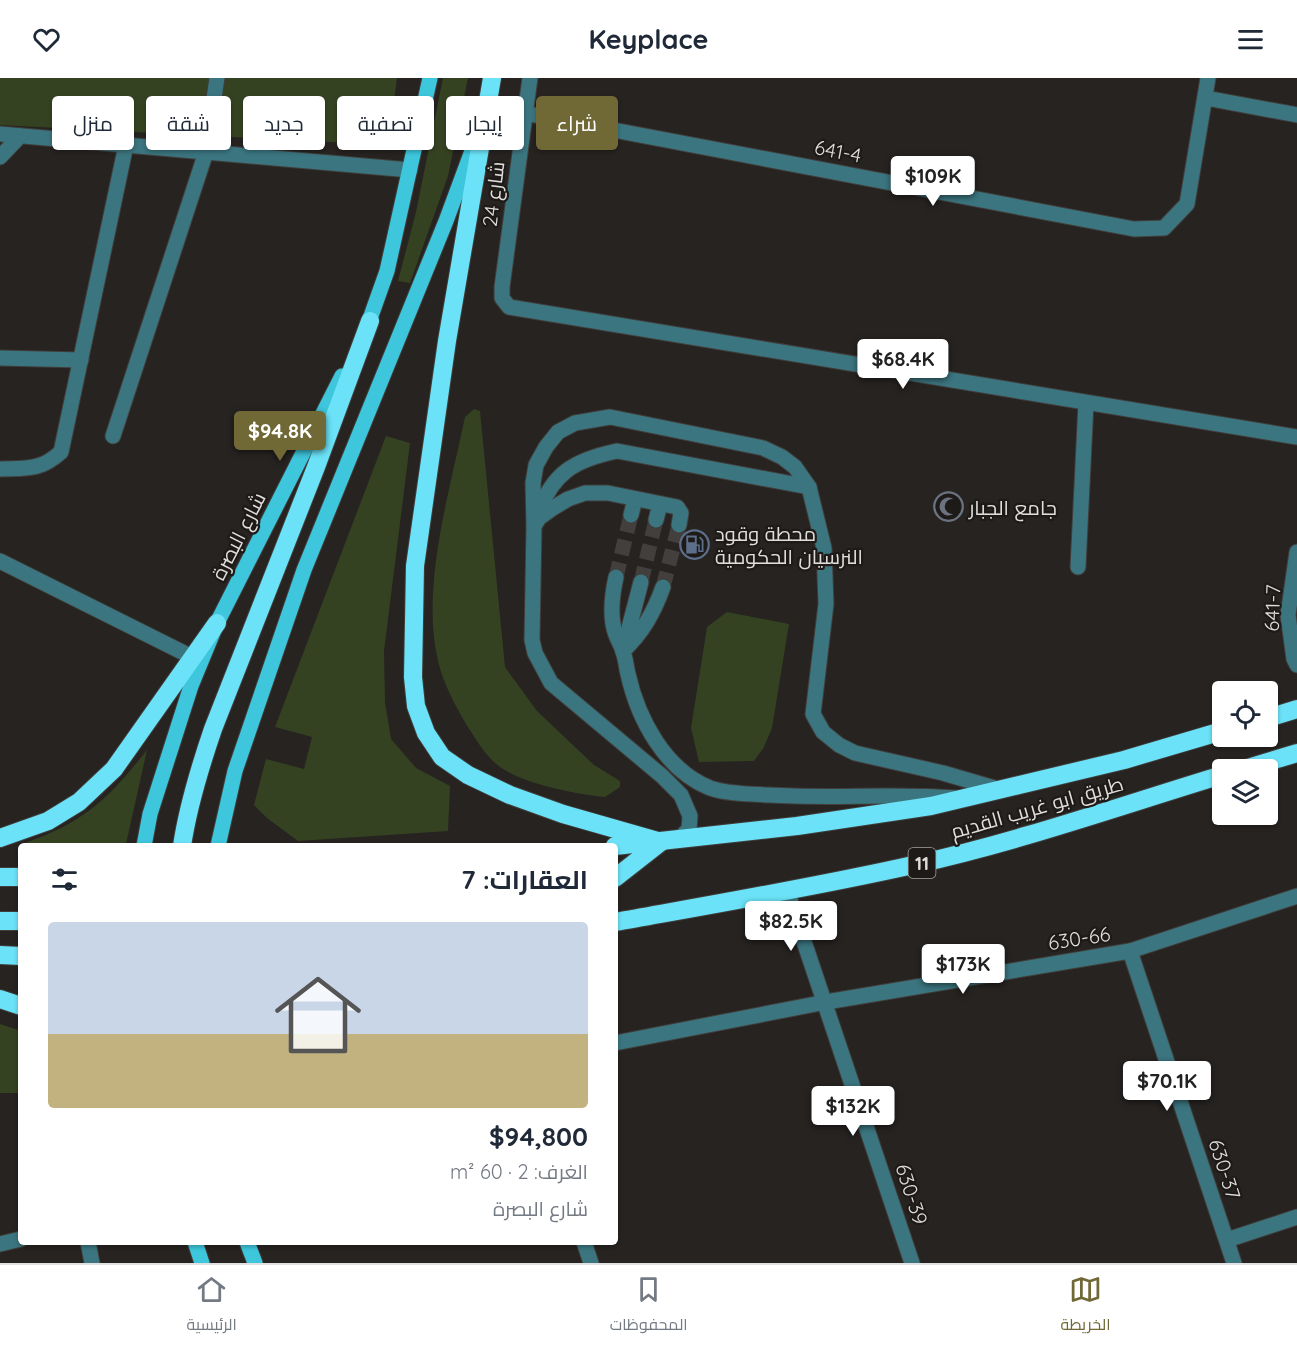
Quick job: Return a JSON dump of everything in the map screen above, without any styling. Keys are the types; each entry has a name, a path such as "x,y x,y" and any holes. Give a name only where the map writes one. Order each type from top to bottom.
{"highway":[{"path":"492,78 447,341 415,566 413,677 416,706 426,733 442,757 468,774 510,795 563,814 670,841"},
{"path":"183,843 185,826 213,729 316,467 370,321"},
{"path":"0,838 56,816 79,802 114,769 217,622"},
{"path":"1278,715 1297,709"},
{"name":"طريق ابو غريب القديم","path":"618,846 797,826 931,807 1124,760 1212,734"},
{"path":"1277,759 1297,753"},
{"name":"طريق ابو غريب القديم","path":"618,921 915,865 1212,778"},
{"path":"618,876 670,841"},
{"path":"0,877 18,877"},
{"path":"0,921 18,921"},
{"path":"0,955 18,956"},
{"path":"0,999 18,1005"}],"main road":[{"name":"شارع البصرة","path":"145,843 150,814 184,707 217,622 370,321 387,271 430,78"},
{"path":"219,843 235,771 304,570 446,221 475,144 492,78"},
{"path":"196,1245 202,1263"},
{"path":"248,1245 255,1263"}],"street":[{"path":"113,436 206,152 217,78"},
{"name":"شارع 24","path":"524,113 530,78"},
{"name":"641-4","path":"524,113 1134,229 1164,228 1186,204 1208,78"},
{"path":"1206,98 1297,115"},
{"path":"0,134 52,139"},
{"path":"0,157 20,136"},
{"path":"134,146 410,170"},
{"path":"0,469 34,467 48,463 61,452 125,150"},
{"name":"شارع 24","path":"519,150 502,292 505,303 515,309 1086,403"},
{"path":"0,358 81,360"},
{"path":"1078,567 1086,403 1297,437"},
{"path":"670,841 689,829 690,816 681,795 662,776 551,683 535,653 532,640 533,483 536,465 558,432 575,423 610,417 763,448 782,457 795,467 809,487 824,548 826,604 813,714 824,732 839,745 855,753 943,773 1002,790"},
{"path":"534,526 542,502 569,467 590,457 617,451 809,487"},
{"path":"534,526 553,508 585,493 608,493 677,507 681,513 679,525"},
{"path":"631,515 635,499"},
{"path":"656,520 660,504"},
{"name":"641-7","path":"1297,552 1288,615 1297,665"},
{"path":"0,561 192,657"},
{"path":"616,577 612,595 615,634 623,651 639,714 659,745 685,774 711,788 747,794 798,797 916,795 968,798"},
{"path":"623,651 641,582"},
{"path":"623,651 650,619 663,586"},
{"name":"630-39","path":"787,891 912,1263"},
{"name":"630-66","path":"618,1042 826,1002 1130,951 1297,896"},
{"name":"630-37","path":"1130,951 1234,1263"},
{"path":"1227,1240 1297,1217"},
{"path":"0,1244 18,1240"},
{"path":"89,1245 92,1263"},
{"path":"585,1245 591,1263"}],"green space":[{"path":"0,78 397,78 395,96 337,96 337,142 325,142 325,96 243,96 243,138 231,137 231,96 146,96 146,133 134,132 134,96 52,96 52,128 0,125"},
{"path":"443,78 468,78 464,96 446,96 446,150 453,150 448,176 410,283 398,281 416,212 428,150 434,150 434,123"},
{"path":"474,409 480,411 505,667 537,711 594,765 620,781 620,787 605,797 565,791 536,783 500,767 485,753 466,724 443,677 434,633 434,574 444,513 465,417"},
{"path":"386,436 410,443 384,651 385,702 391,739 416,768 450,786 448,831 298,841 267,818 254,805 266,759 304,769 312,737 275,727"},
{"path":"727,612 789,624 772,728 764,747 754,761 699,762 691,728 707,627"},
{"path":"147,750 126,843 25,843 80,817 108,795"},
{"path":"0,1024 18,1030 18,1093 0,1093"}],"tunnel":[{"path":"616,577 631,515"},
{"path":"641,582 656,520"},
{"path":"663,587 679,525"}],"place":[{"name":"جامع الجبار","path":"948,507"},
{"name":"محطة وقود النرسيان الحكومية","path":"694,545"}]}
